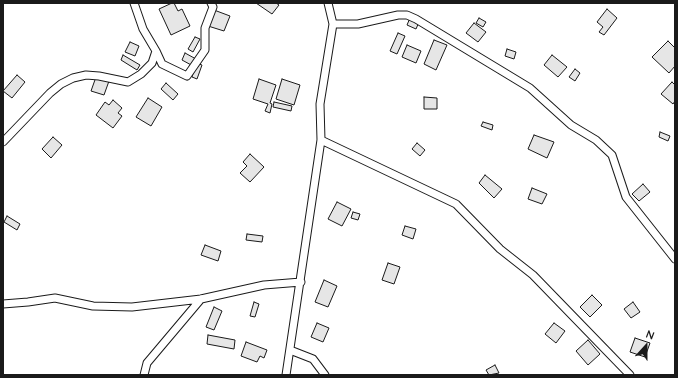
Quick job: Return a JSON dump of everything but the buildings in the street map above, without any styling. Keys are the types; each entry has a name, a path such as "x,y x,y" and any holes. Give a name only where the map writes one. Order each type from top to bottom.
{"street":[{"path":"134,3 143,29 162,64 187,76 205,50 205,28 213,7 211,3"},
{"path":"286,375 321,140 320,104 333,24 328,3"},
{"path":"333,24 358,24 398,15 407,15 416,18 442,36 530,88 571,125 596,140 612,155 626,197 675,259"},
{"path":"3,142 61,84 73,78 86,75 128,82 141,74 152,63 156,51"},
{"path":"321,140 456,204 500,249 534,275 630,375"},
{"path":"3,304 55,298 80,304 110,308 132,307 202,299 264,285 301,282"},
{"path":"144,375 147,363 202,299"},
{"path":"290,350 312,359 325,375"}]}
